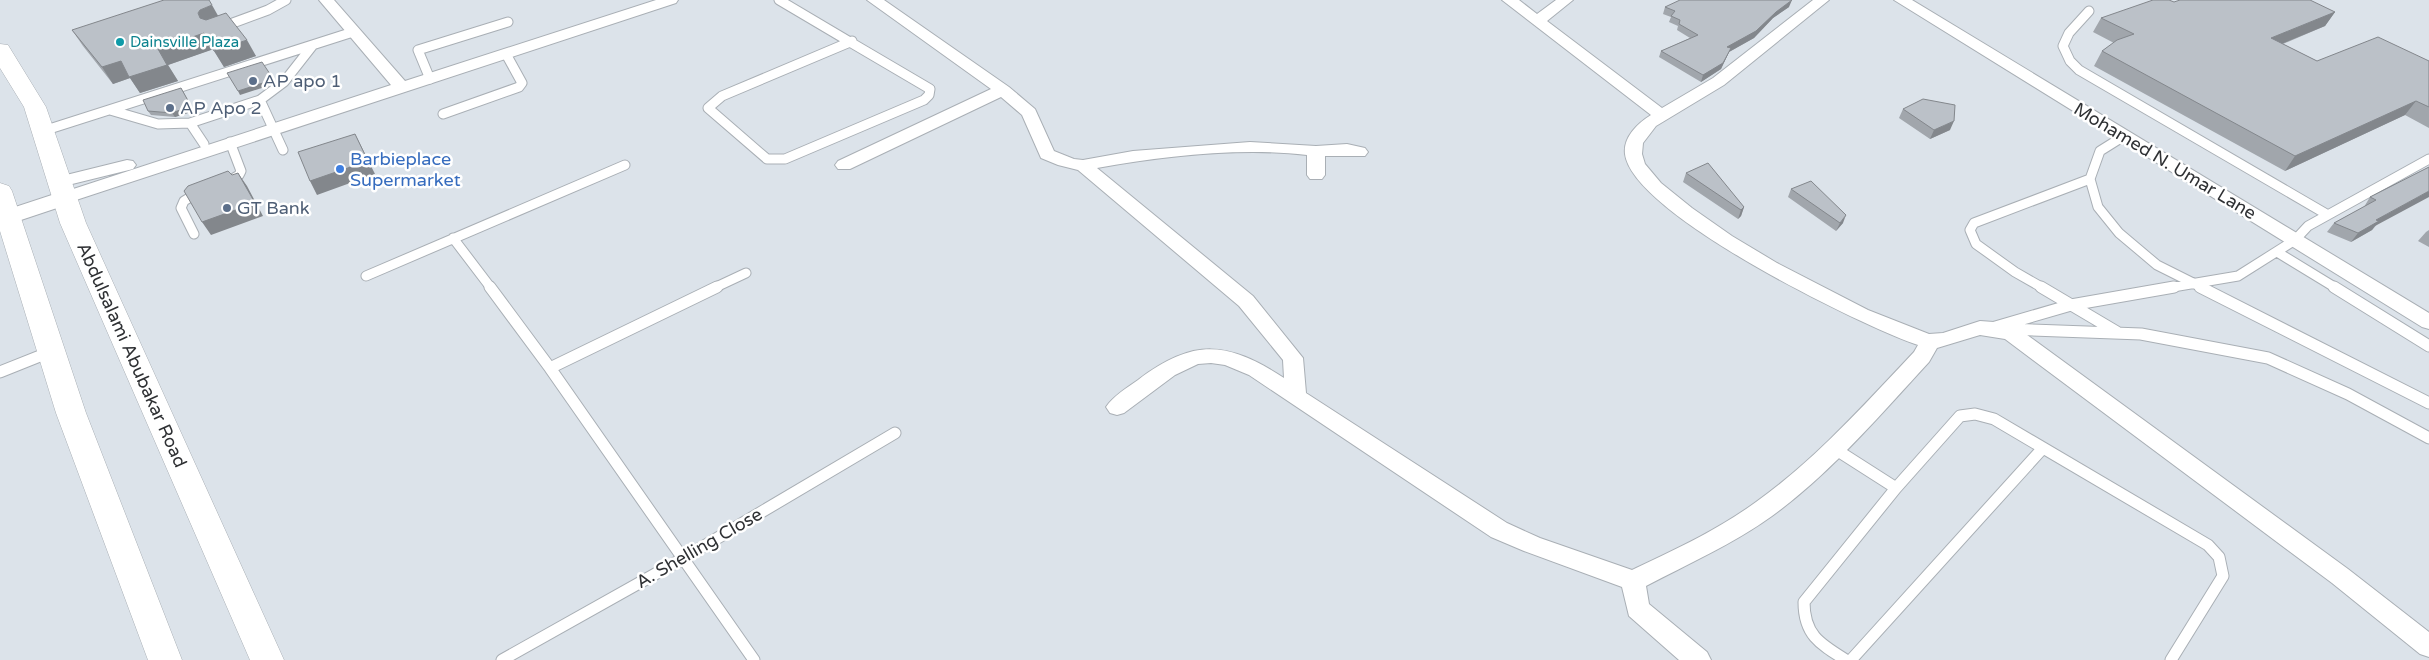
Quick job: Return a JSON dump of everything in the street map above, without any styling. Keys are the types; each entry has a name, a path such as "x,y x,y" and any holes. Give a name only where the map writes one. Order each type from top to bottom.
{"main road":[{"name":"Abdulsalami Abubakar Road","path":"0,50 35,107 62,190 267,660"},
{"path":"2,206 71,413 165,660"}],"street":[{"path":"326,0 402,88"},
{"path":"2,206 230,142 671,0"},
{"path":"874,0 1003,90 1028,113 1047,154 1082,165 1246,301 1293,358 1296,396"},
{"path":"1509,0 1663,116"},
{"path":"1538,20 1566,0"},
{"path":"1822,0 1802,7 1703,92 1645,127 1633,146 1637,165 1657,190 1691,217 1803,285 1879,322 1930,342 1977,329 1992,328 2012,334 2340,576 2429,646"},
{"name":"Mohamed N. Umar Lane","path":"1901,0 2429,322"},
{"path":"844,165 1003,90"},
{"path":"62,190 204,144 272,128"},
{"path":"1082,165 1122,157 1239,147 1297,148 1316,151 1347,149 1360,152"},
{"path":"1316,151 1316,175"},
{"path":"1632,581 1707,544 1764,509 1834,449 1922,357 1930,342"},
{"path":"1116,407 1176,364 1201,357 1225,357 1256,370 1499,530 1522,542 1603,568 1632,581"},
{"path":"1632,581 1638,609 1666,635 1698,660"}],"lane":[{"path":"214,30 268,10 286,0"},
{"path":"780,0 852,41 930,89 929,95 924,100 811,148 776,161 767,159 708,108 722,96 852,41"},
{"path":"2089,11 2063,42 2062,50 2066,59 2079,70 2328,215"},
{"path":"430,79 418,50 508,22"},
{"path":"43,131 353,32"},
{"path":"110,110 152,125 168,126 190,123 260,100 284,82 313,44"},
{"path":"443,114 519,87 522,83 506,54"},
{"path":"260,100 283,150"},
{"path":"190,123 204,144"},
{"path":"2124,136 2100,151 2090,179 2098,208 2119,233 2157,265 2429,403"},
{"path":"194,234 181,208 184,201 193,194 232,180 241,171 230,142"},
{"path":"1992,328 2041,312 2071,305 2238,276 2295,240 2308,226 2429,159"},
{"path":"366,276 625,165"},
{"path":"2090,179 1974,222 1970,230 1976,244 2015,272 2118,333"},
{"path":"453,238 550,368 754,660"},
{"path":"2277,252 2429,346"},
{"path":"550,368 746,273"},
{"path":"1992,328 2141,334 2268,358 2348,394 2429,438"},
{"path":"0,372 51,351"},
{"path":"1846,660 1813,638 1803,618 1804,602 1896,488 1960,416 1976,414 1994,419 2208,545 2220,557 2223,576 2171,660"},
{"name":"A. Shelling Close","path":"502,660 682,559 895,433"},
{"path":"1851,660 2043,448"},
{"path":"1834,449 1896,488"}],"building":[{"path":"164,0 209,0 212,5 200,10 198,13 200,18 206,20 226,13 247,40 214,51 204,33 158,49 167,65 129,77 121,61 102,67 72,30"},
{"path":"1680,0 1792,0 1756,31 1727,47 1731,48 1723,63 1703,75 1661,51 1698,35 1679,24 1680,20 1671,16 1675,11 1665,7"},
{"path":"2153,0 2169,0 2174,2 2180,0 2310,0 2335,12 2271,38 2317,61 2378,37 2429,61 2429,107 2416,101 2295,156 2102,51 2117,40 2134,34 2101,18"},
{"name":"AP apo 1","path":"262,62 272,77 266,82 238,91 227,73"},
{"name":"AP Apo 2","path":"181,88 191,106 172,113 148,111 143,100"},
{"path":"1923,99 1955,105 1954,121 1934,130 1903,109"},
{"path":"355,134 368,161 310,181 298,152"},
{"path":"1708,163 1744,207 1741,210 1686,173"},
{"path":"2429,167 2429,191 2376,220 2379,221 2358,233 2334,223 2376,200 2370,197"},
{"name":"GT Bank","path":"228,171 232,175 238,173 255,203 202,222 184,191 188,186"},
{"path":"1811,181 1846,215 1840,223 1791,189"}],"place":[{"name":"Dainsville Plaza","path":"120,42"},
{"name":"AP apo 1","path":"253,81"},
{"name":"AP Apo 2","path":"170,108"},
{"name":"Barbieplace Supermarket","path":"340,169"},
{"name":"GT Bank","path":"227,208"}]}
